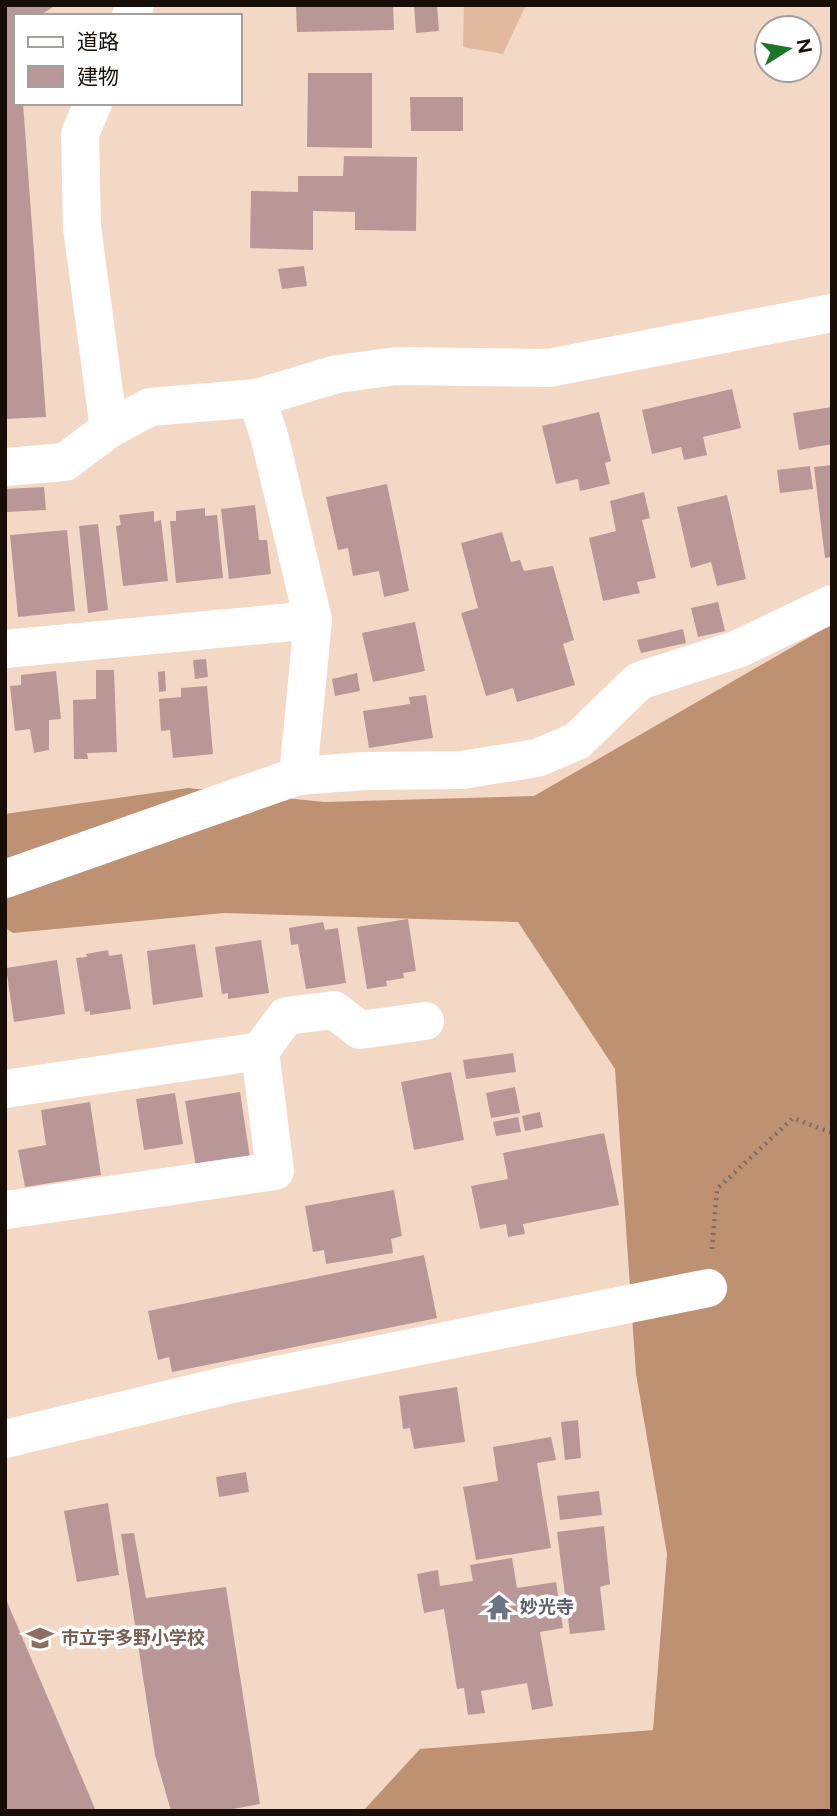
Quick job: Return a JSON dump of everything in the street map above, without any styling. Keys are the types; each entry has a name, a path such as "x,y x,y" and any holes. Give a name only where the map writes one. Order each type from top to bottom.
{"street":[{"path":"92,105 80,134 82,227 110,429"},
{"path":"5,467 65,462 110,429 150,407 257,398 337,374 397,366 549,368 832,313"},
{"path":"257,398 270,439 313,620 298,775"},
{"path":"5,879 298,775 463,770 537,758 577,741 639,681 738,649 832,604"},
{"path":"5,649 313,620"},
{"path":"6,1214 275,1171 260,1051 286,1016 334,1010 360,1030 425,1021"},
{"path":"5,1089 260,1051"},
{"path":"5,1439 232,1384 708,1288"}],"path":[{"path":"708,1288 718,1189 793,1118 832,1133"}],"shaded area":[{"path":"464,5 526,5 503,54 463,47"},
{"path":"832,624 832,1811 363,1811 420,1749 653,1730 667,1554 636,1374 615,1069 518,922 224,913 13,933 5,928 5,814 188,788 324,802 534,796"}],"building":[{"path":"5,5 56,5 42,14 14,14 14,105 23,105 46,417 5,419"},
{"path":"296,5 393,5 394,30 297,32"},
{"path":"414,5 437,5 439,31 416,33"},
{"path":"308,73 372,73 372,148 307,147"},
{"path":"410,97 463,97 463,131 411,131"},
{"path":"344,156 417,157 416,231 355,230 355,212 313,211 313,250 250,248 251,191 298,192 298,176 343,176"},
{"path":"304,266 307,286 282,289 278,269"},
{"path":"732,389 741,428 703,437 707,455 684,460 681,447 652,454 642,410"},
{"path":"832,407 832,444 799,450 793,413"},
{"path":"599,412 611,461 605,463 610,484 580,491 578,479 556,484 542,426"},
{"path":"832,465 832,557 825,558 814,467"},
{"path":"810,466 813,489 780,493 777,470"},
{"path":"387,484 409,591 384,597 379,571 353,576 348,548 338,550 326,497"},
{"path":"44,487 46,510 5,512 5,489"},
{"path":"644,492 650,518 642,520 656,578 637,582 640,593 603,601 589,538 616,531 610,501"},
{"path":"727,495 746,579 717,586 711,562 691,568 677,507"},
{"path":"255,505 259,540 267,540 271,574 229,579 221,509"},
{"path":"205,508 205,516 217,515 223,578 176,583 170,521 176,521 176,511"},
{"path":"154,511 154,522 161,520 168,581 123,586 116,526 121,525 119,515"},
{"path":"98,524 108,610 88,613 79,526"},
{"path":"67,530 75,611 18,617 10,535"},
{"path":"502,532 511,562 520,560 524,571 553,566 574,640 563,644 575,685 517,702 513,688 486,696 461,613 478,608 461,543"},
{"path":"718,602 725,631 698,637 691,608"},
{"path":"415,622 425,671 373,682 362,633"},
{"path":"683,629 686,643 641,653 637,640"},
{"path":"206,659 208,677 195,679 193,660"},
{"path":"96,670 114,670 117,752 87,753 88,759 74,759 73,700 96,699"},
{"path":"56,671 61,719 49,720 49,750 34,753 30,729 15,731 10,686 21,685 21,675"},
{"path":"165,671 166,691 159,692 158,672"},
{"path":"357,673 360,691 335,696 332,679"},
{"path":"207,686 213,754 173,758 170,730 161,731 159,699 181,697 181,688"},
{"path":"426,695 433,738 369,748 363,711 410,704 409,697"},
{"path":"408,919 416,971 403,973 404,978 386,981 387,986 367,989 357,927"},
{"path":"323,922 325,930 338,928 346,983 306,989 298,944 291,945 289,928"},
{"path":"261,940 269,993 228,999 228,993 222,994 215,947"},
{"path":"195,944 203,997 153,1005 147,951"},
{"path":"108,950 109,956 122,954 131,1009 90,1015 90,1011 85,1012 76,958"},
{"path":"57,960 65,1014 14,1022 6,968"},
{"path":"513,1053 516,1072 466,1079 463,1060"},
{"path":"451,1072 464,1140 414,1150 401,1082"},
{"path":"515,1087 520,1113 491,1118 486,1093"},
{"path":"240,1092 250,1158 196,1167 185,1101"},
{"path":"175,1093 183,1144 144,1150 136,1099"},
{"path":"90,1102 101,1175 25,1187 18,1150 46,1145 41,1110"},
{"path":"540,1112 543,1127 525,1131 522,1116"},
{"path":"518,1117 521,1132 496,1136 493,1122"},
{"path":"604,1133 619,1205 523,1224 525,1234 508,1237 506,1224 480,1229 471,1186 508,1179 503,1153"},
{"path":"394,1190 402,1236 391,1239 393,1253 326,1264 324,1250 313,1252 305,1206"},
{"path":"424,1255 437,1318 172,1372 169,1357 158,1360 148,1311"},
{"path":"457,1387 465,1442 414,1449 410,1428 403,1429 399,1396"},
{"path":"578,1420 581,1458 565,1460 561,1422"},
{"path":"551,1437 556,1460 537,1463 551,1548 476,1560 463,1487 498,1481 493,1447"},
{"path":"246,1472 249,1492 219,1497 216,1477"},
{"path":"599,1491 602,1515 560,1520 557,1496"},
{"path":"108,1503 119,1575 77,1582 64,1511"},
{"path":"604,1526 610,1584 600,1587 605,1630 570,1634 557,1532"},
{"path":"134,1533 146,1598 226,1587 260,1804 222,1811 171,1811 155,1755 121,1534"},
{"path":"512,1558 517,1588 556,1582 563,1628 540,1632 553,1706 532,1710 527,1683 481,1691 485,1713 468,1715 464,1688 457,1689 444,1609 424,1613 417,1574 438,1570 440,1586 473,1581 470,1565"},
{"path":"5,1597 96,1811 7,1811"}],"place":[{"name":"妙光寺","path":"499,1607"},
{"name":"市立宇多野小学校","path":"40,1638"}]}
